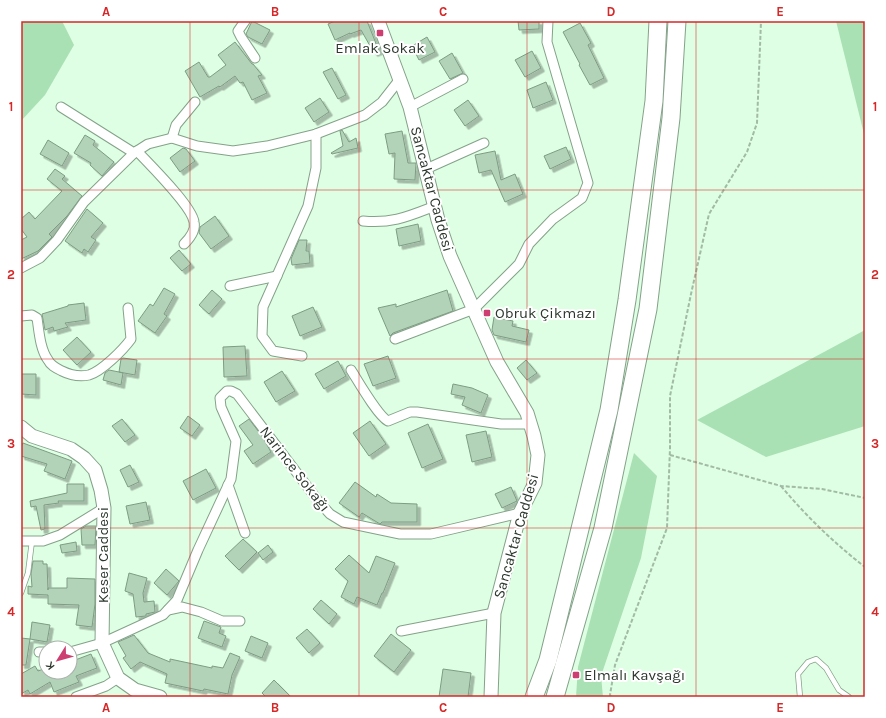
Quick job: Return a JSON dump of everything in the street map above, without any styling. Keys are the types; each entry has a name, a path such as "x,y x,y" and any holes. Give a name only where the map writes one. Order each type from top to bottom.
{"highway":[{"path":"534,697 548,660 609,410 627,300 654,101 658,21"},
{"path":"556,697 603,528 648,309 671,118 676,21"}],"street":[{"path":"244,21 238,31 241,38 256,58"},
{"name":"Sancaktar Caddesi","path":"378,21 410,107 438,220 450,256 497,362 527,414 538,455 535,483 520,513 494,613 491,697"},
{"path":"395,339 474,309 519,264 529,244 553,218 582,198 588,183 547,42 548,21"},
{"path":"21,268 40,258 57,240 84,202 136,152 148,144 172,138 197,146 233,151 267,146 316,134 365,115 382,102 400,79"},
{"path":"410,107 463,79"},
{"path":"172,138 176,125 195,102"},
{"path":"61,107 136,152 161,176 190,212 195,222 191,237 184,244"},
{"path":"302,356 273,351 262,336 263,307 308,206 316,168 316,134"},
{"path":"426,168 484,143"},
{"path":"363,221 377,222 405,218 435,206"},
{"path":"230,286 277,276"},
{"path":"21,316 32,316 37,318 44,354 54,367 66,373 77,376 90,374 106,365 128,344 131,339 128,308"},
{"path":"351,370 378,411 384,419 388,421 410,412 417,412 501,424 530,424"},
{"name":"Narince Sokağı","path":"78,650 102,643 163,615 177,600 231,479 236,441 221,407 220,398 227,391 237,394 319,502 330,514 343,522 400,534 431,534 520,513"},
{"name":"Keser Caddesi","path":"21,427 32,436 71,449 84,458 95,470 101,490 104,508 102,643 118,678"},
{"path":"228,484 245,533"},
{"path":"21,541 43,541 60,535 104,508"},
{"path":"168,610 182,607 201,612 222,621 240,621"},
{"path":"401,631 494,613"},
{"path":"76,697 102,688 118,678 135,690 160,697"}],"lane":[{"path":"21,593 28,573 32,541"},
{"path":"800,697 798,674 808,662 816,659 826,668 839,690 849,697"}],"path":[{"path":"611,697 610,695 615,665 667,528 670,455 670,396 690,294 709,214 747,152 757,123 761,21"},
{"path":"670,455 781,486 822,489 865,498"},
{"path":"781,486 798,507 839,547 865,567"}],"green space":[{"path":"21,21 62,21 74,45 45,95 21,121"},
{"path":"836,21 865,21 865,138"},
{"path":"865,330 865,426 766,457 697,420"},
{"path":"634,453 657,476 641,558 601,676 603,697 576,697 578,667"}],"building":[{"path":"252,21 270,30 262,44 248,37 246,34"},
{"path":"335,21 367,21 379,51 374,53 361,30 335,40 328,24"},
{"path":"518,21 539,21 539,29 519,30"},
{"path":"580,23 591,43 588,45 604,78 590,85 563,32"},
{"path":"427,37 435,52 419,60 412,46"},
{"path":"235,42 262,75 258,76 267,93 252,100 243,82 240,83 235,76 220,87 219,86 200,97 185,71 199,62 208,77 210,77 226,65 218,55"},
{"path":"532,51 541,68 525,77 515,60"},
{"path":"452,53 463,73 450,79 439,61"},
{"path":"332,68 346,95 338,99 323,72"},
{"path":"546,82 553,100 533,108 527,90"},
{"path":"320,98 329,112 314,122 305,108"},
{"path":"468,100 479,116 465,126 454,110"},
{"path":"342,130 349,142 356,138 358,148 332,154 331,153 343,146 340,131"},
{"path":"402,131 408,163 416,163 415,180 394,179 395,153 389,154 385,134"},
{"path":"85,135 95,141 93,145 114,162 102,176 90,165 91,163 74,153"},
{"path":"48,140 69,153 62,166 40,154"},
{"path":"566,147 571,159 550,169 544,156"},
{"path":"183,148 186,149 195,161 180,172 170,158"},
{"path":"495,151 501,180 515,174 523,194 505,202 491,170 479,173 475,155"},
{"path":"55,169 65,176 62,179 82,196 67,216 49,234 52,237 38,251 21,259 21,240 27,237 21,229 21,219 29,212 35,219 62,191 47,179"},
{"path":"87,209 103,223 91,237 96,240 88,252 84,249 82,253 65,241"},
{"path":"215,216 229,236 211,249 199,233 200,227"},
{"path":"418,224 421,241 399,246 396,229"},
{"path":"299,240 307,240 306,251 309,251 310,263 292,265 291,259"},
{"path":"179,250 191,264 182,271 170,258"},
{"path":"164,288 175,294 164,314 167,316 155,333 138,321 150,304 153,306"},
{"path":"212,290 222,299 209,314 199,305"},
{"path":"447,290 453,311 393,333 390,336 378,308 396,304 396,307"},
{"path":"84,303 86,320 65,323 68,327 54,331 53,327 45,330 42,314 68,305"},
{"path":"313,307 322,327 300,336 292,316"},
{"path":"494,317 513,321 512,326 529,330 526,342 494,335 492,330"},
{"path":"77,337 91,352 77,365 63,350"},
{"path":"245,346 247,376 224,377 223,347"},
{"path":"388,356 396,378 373,386 364,364"},
{"path":"121,359 137,360 135,375 119,372"},
{"path":"526,360 537,373 527,380 517,368"},
{"path":"338,361 346,376 324,389 315,374"},
{"path":"109,370 123,373 121,385 103,380 105,373"},
{"path":"282,371 295,391 276,402 264,382"},
{"path":"21,374 36,374 36,395 21,394"},
{"path":"453,384 472,388 488,395 481,413 462,405 465,397 451,394"},
{"path":"188,416 200,425 192,436 180,428"},
{"path":"122,419 135,435 125,442 112,426"},
{"path":"249,419 262,436 271,452 253,464 244,451 253,445 239,426"},
{"path":"370,421 386,444 369,456 353,433"},
{"path":"428,424 443,459 422,468 408,433"},
{"path":"486,431 492,457 472,462 466,435"},
{"path":"23,443 72,461 65,479 44,471 47,464 21,456 21,447"},
{"path":"130,465 139,482 128,487 120,470"},
{"path":"206,469 216,488 193,500 183,481"},
{"path":"355,482 376,497 377,494 391,503 417,504 417,522 382,522 380,524 362,513 359,517 339,503"},
{"path":"67,484 84,484 84,501 58,501 59,503 44,505 45,529 41,530 36,506 31,507 30,501 67,493"},
{"path":"511,487 517,501 502,508 495,494"},
{"path":"146,502 150,520 130,524 126,506"},
{"path":"86,526 96,526 95,545 82,545 81,529"},
{"path":"243,539 257,552 239,570 225,556"},
{"path":"76,542 77,551 62,553 60,545"},
{"path":"268,545 273,552 263,560 258,553"},
{"path":"349,555 369,573 376,556 395,563 377,605 357,597 354,604 341,597 348,581 335,569"},
{"path":"33,561 43,561 43,564 47,564 48,590 48,588 67,588 67,578 95,579 95,604 92,627 76,625 79,605 48,604 48,595 28,594 28,586 32,587 31,574"},
{"path":"166,569 179,581 167,595 154,583"},
{"path":"129,573 147,578 143,593 144,602 154,601 155,612 146,614 146,616 136,617 133,594 125,591"},
{"path":"321,600 337,614 329,624 313,609"},
{"path":"204,621 221,627 219,633 226,636 222,647 198,638"},
{"path":"32,622 50,625 47,640 30,639"},
{"path":"307,629 320,643 309,653 296,638"},
{"path":"391,634 411,650 394,672 374,656"},
{"path":"134,635 148,653 170,662 170,659 212,668 212,666 223,668 230,653 240,657 232,675 228,694 204,689 203,691 165,683 167,674 140,662 131,669 123,658 126,656 118,642"},
{"path":"251,636 268,643 262,658 245,651"},
{"path":"21,638 30,639 26,665 21,665"},
{"path":"91,654 97,668 78,675 78,659"},
{"path":"35,666 38,671 38,680 78,680 79,682 54,692 50,682 30,694 28,690 21,694 21,674"},
{"path":"443,669 471,673 468,697 439,697"},
{"path":"274,680 291,697 266,697 262,693"}],"place":[{"name":"Emlak Sokak","path":"380,33"},
{"name":"Obruk Çikmazı","path":"487,313"},
{"name":"Elmalı Kavşağı","path":"576,675"}]}
